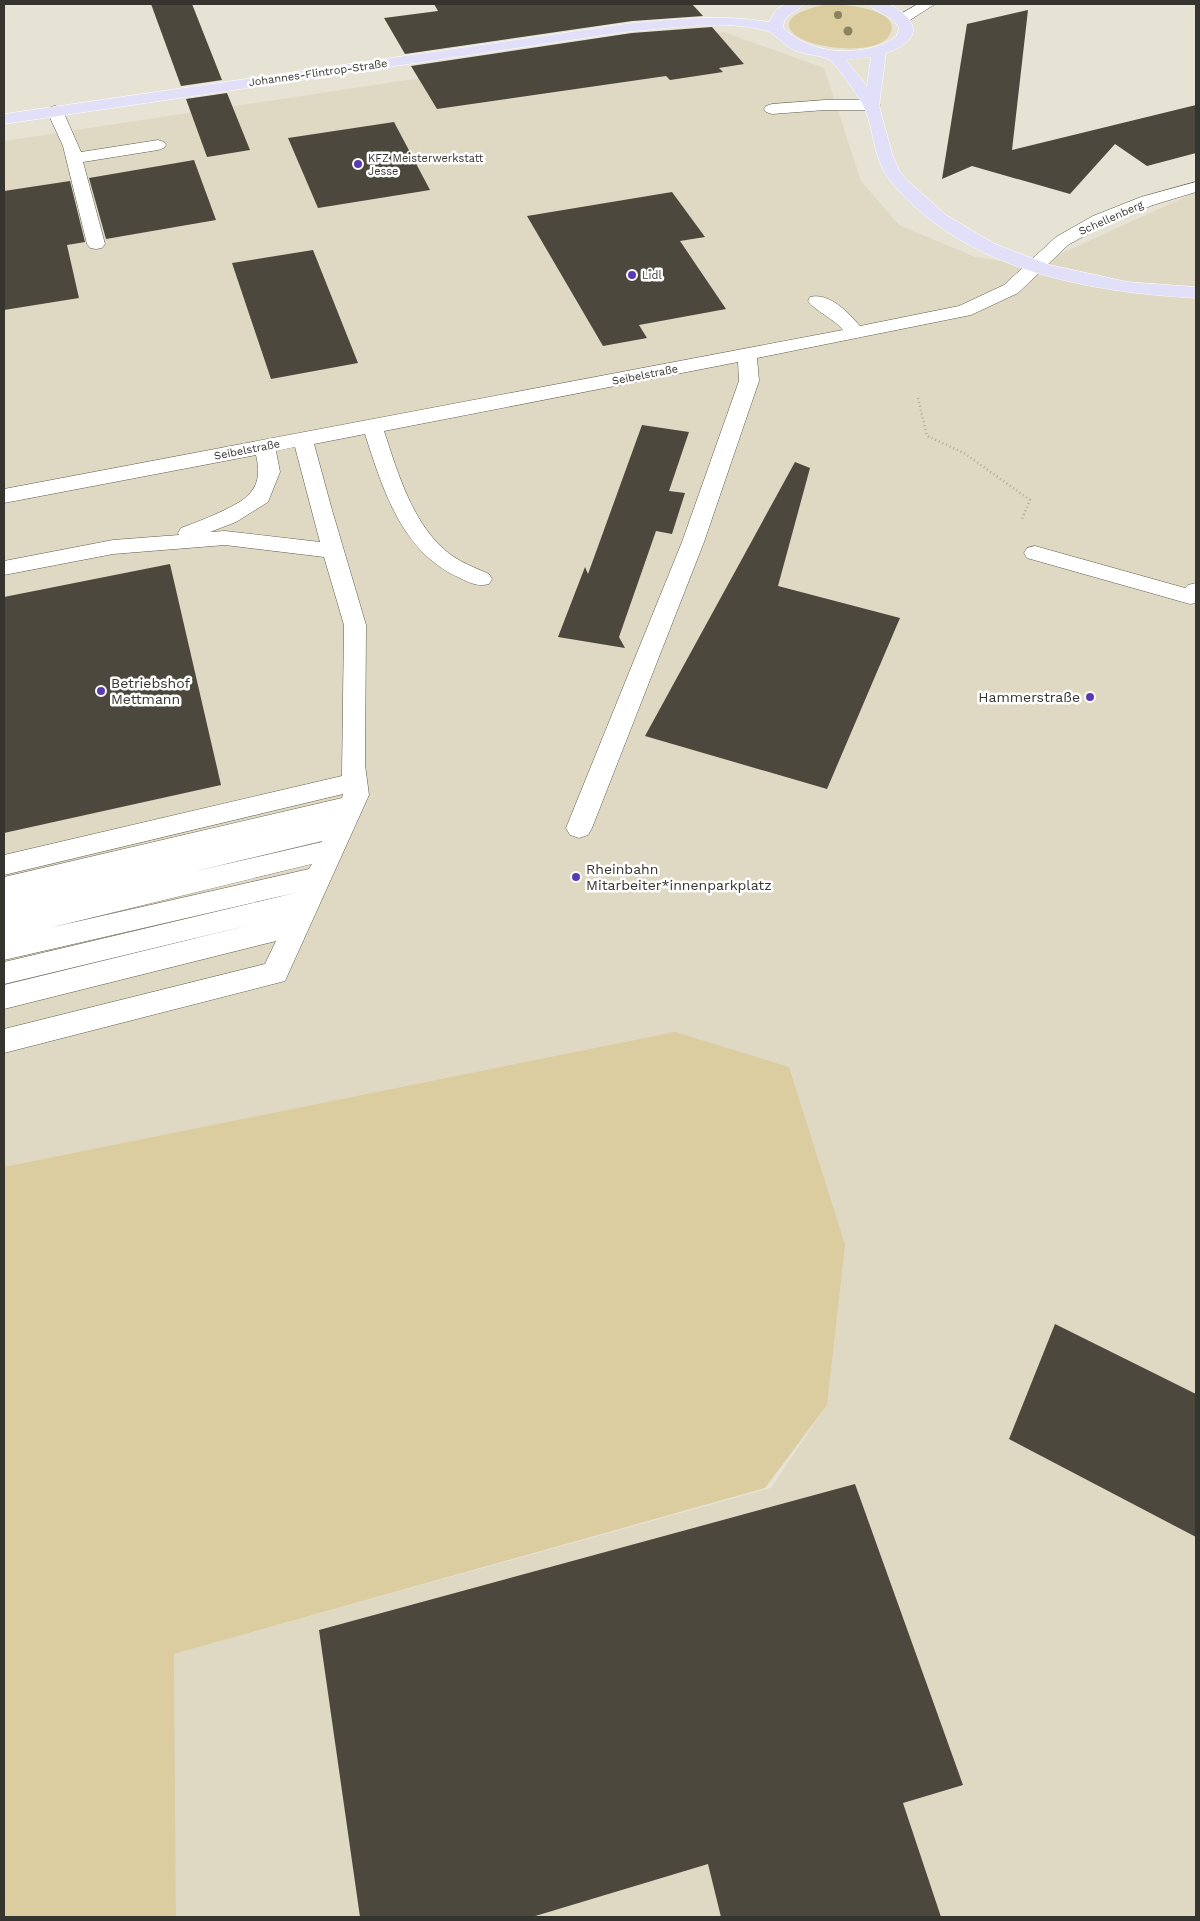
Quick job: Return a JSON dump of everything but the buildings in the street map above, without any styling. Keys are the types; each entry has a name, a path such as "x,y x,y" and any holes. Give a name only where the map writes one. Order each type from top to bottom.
{"main road":[{"path":"790,7 778,16 775,28 789,42 818,52 835,55 865,54 879,51 900,41 906,33 906,26 902,19 887,8 876,4"},
{"path":"768,9 790,7"},
{"name":"Johannes-Flintrop-Straße","path":"632,27 702,11 751,9"},
{"name":"Johannes-Flintrop-Straße","path":"4,119 632,27 718,21 740,22 775,28"},
{"path":"872,106 879,51"},
{"path":"835,55 872,106 886,160 892,173 929,210 954,229 986,246 1035,266 1076,277 1129,288 1196,293"}],"street":[{"path":"902,19 928,4"},
{"path":"772,109 825,105 872,106"},
{"path":"55,111 71,146 96,244"},
{"path":"74,158 158,144"},
{"name":"Schellenberg","path":"1035,266 1062,241 1100,220 1147,201 1196,186"},
{"name":"Seibelstraße","path":"4,496 746,356 964,311 1011,289 1035,266"},
{"path":"817,301 840,316 856,333"},
{"path":"579,828 693,542 749,382 746,356"},
{"path":"372,426 391,479 415,529 438,556 481,579"},
{"path":"4,1041 275,973 319,877 346,806 355,625 332,551 303,439"},
{"path":"160,545 228,517 260,497 270,472 266,447"},
{"path":"4,568 113,547 160,545 225,538 287,544 332,551"},
{"path":"1035,553 1190,597 1196,590"},
{"path":"4,847 346,806"},
{"path":"4,865 346,806"},
{"path":"4,887 346,806"},
{"path":"4,907 346,806"},
{"path":"4,928 346,806"},
{"path":"4,949 319,877"},
{"path":"4,973 302,913"},
{"path":"4,997 302,913"}],"path":[{"path":"918,398 928,436 964,453 1030,500 1014,542 1035,553"}],"shaded area":[{"path":"830,4 858,7 880,14 888,19 892,26 890,34 884,41 874,45 848,48 809,42 791,31 789,25 791,19 797,14 814,7"},
{"path":"724,32 824,68 861,181 899,225 975,257 1034,266 1196,192 1196,1917 176,1917 174,1654 771,1488 827,1405 4,1167 4,141"},
{"path":"675,1032 789,1067 845,1245 827,1405 765,1488 174,1654 176,1917 4,1917 4,1167"}],"place":[{"name":"KFZ Meisterwerkstatt Jesse","path":"358,164"},
{"name":"Lidl","path":"632,275"},
{"name":"Betriebshof Mettmann","path":"101,691"},
{"name":"Hammerstraße","path":"1090,697"},
{"name":"Rheinbahn Mitarbeiter*innenparkplatz","path":"576,877"}]}
